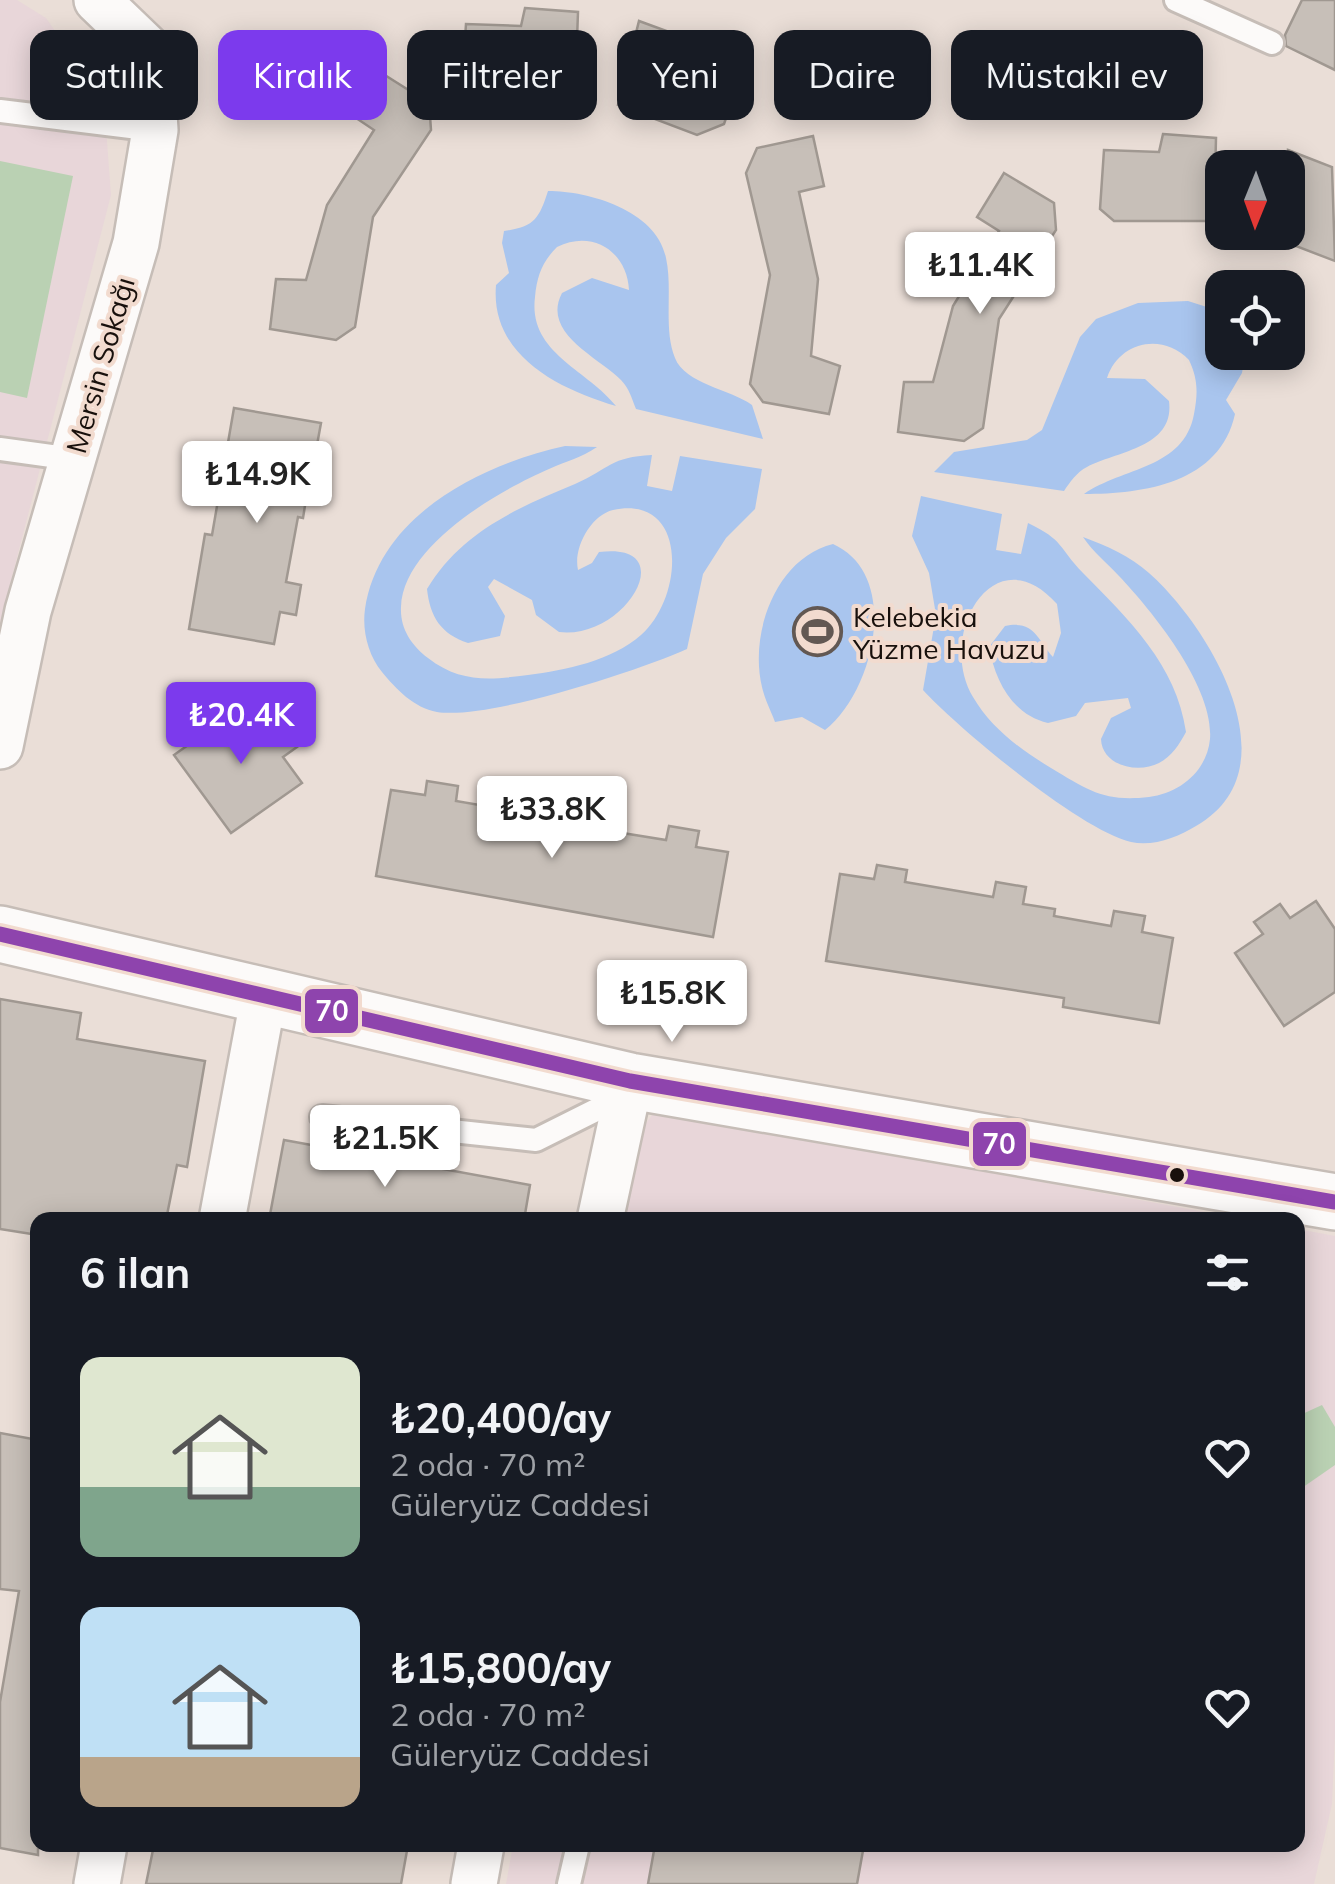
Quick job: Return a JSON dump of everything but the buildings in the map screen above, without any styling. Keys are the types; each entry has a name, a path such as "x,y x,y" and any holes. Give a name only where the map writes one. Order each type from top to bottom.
{"street":[{"name":"Mersin Sokağı","path":"0,746 28,611 136,243 156,130 150,51 98,0"},
{"path":"0,934 264,995 627,1088 1335,1202"},
{"path":"223,1212 264,995"},
{"path":"602,1212 627,1088"},
{"path":"96,1884 103,1852"},
{"path":"474,1884 481,1852"}],"lane":[{"path":"1176,0 1272,44"},
{"path":"0,111 156,130"},
{"path":"0,449 73,458"},
{"path":"322,1118 536,1140 627,1088"},
{"path":"569,1884 576,1852"}],"shaded area":[{"path":"0,0 17,0 46,18 54,30 30,30 30,120 105,120 111,195 0,623"},
{"path":"655,1111 1204,1212 622,1212 635,1138"},
{"path":"1305,1230 1335,1236 1335,1735 1332,1804 1314,1884 506,1884 512,1852 1305,1852"}],"green space":[{"path":"0,161 73,176 27,398 0,392"},
{"path":"1322,1405 1335,1427 1335,1465 1305,1486 1305,1413"}],"water":[{"path":"548,191 601,200 636,216 650,228 666,258 675,358 688,374 752,405 763,439 636,409 621,380 565,332 558,307 562,293 592,278 629,290 622,264 595,242 570,242 552,253 537,282 535,316 550,346 616,406 551,379 516,350 497,310 496,285 509,273 502,243 504,231 534,220"},
{"path":"1188,301 1205,306 1205,370 1242,370 1226,400 1235,414 1227,437 1214,456 1196,470 1154,487 1084,494 1165,456 1188,432 1196,399 1192,367 1178,351 1154,344 1131,349 1121,356 1107,378 1145,379 1169,401 1163,429 1142,446 1083,469 1064,491 934,472 954,452 1027,440 1042,430 1080,337 1096,319 1138,303"},
{"path":"565,446 597,447 505,491 435,542 406,584 401,607 408,636 440,666 476,678 557,670 616,652 641,635 656,618 671,574 672,552 666,532 655,517 638,509 605,513 591,525 581,543 578,570 592,563 599,552 624,553 638,561 641,575 636,591 623,607 605,621 583,630 559,632 536,615 532,600 494,579 488,587 505,616 500,636 468,643 438,623 427,589 456,552 492,524 619,461 652,455 647,486 672,491 680,456 762,469 755,509 726,538 703,574 687,649 600,681 491,709 437,712 421,706 387,678 377,665 365,634 365,609 374,576 390,546 439,499 469,481 533,454"},
{"path":"921,496 1002,514 996,550 1021,554 1028,523 1055,540 1133,626 1161,664 1181,708 1186,732 1164,760 1151,766 1132,767 1108,756 1101,739 1111,718 1131,708 1128,698 1085,703 1076,716 1048,723 1024,712 1001,683 989,647 1005,626 1023,626 1034,632 1053,657 1061,633 1057,604 1034,585 1012,580 993,586 978,601 967,622 962,646 963,672 973,697 998,728 1018,746 1087,789 1120,798 1171,791 1190,778 1204,761 1210,739 1209,719 1192,674 1148,609 1083,537 1118,552 1149,573 1196,627 1217,661 1241,735 1239,770 1225,801 1181,834 1156,842 1131,842 1109,834 1053,799 940,708 923,690 936,615 929,573 912,536"},
{"name":"Kelebekia Yüzme Havuzu","path":"833,544 854,559 868,581 874,606 867,663 857,689 825,730 802,717 775,722 763,692 759,666 771,600 796,565"}],"transit line":[{"name":"70","path":"0,934 630,1081 1335,1202"}],"place":[{"name":"Kelebekia Yüzme Havuzu","path":"818,632"}]}
